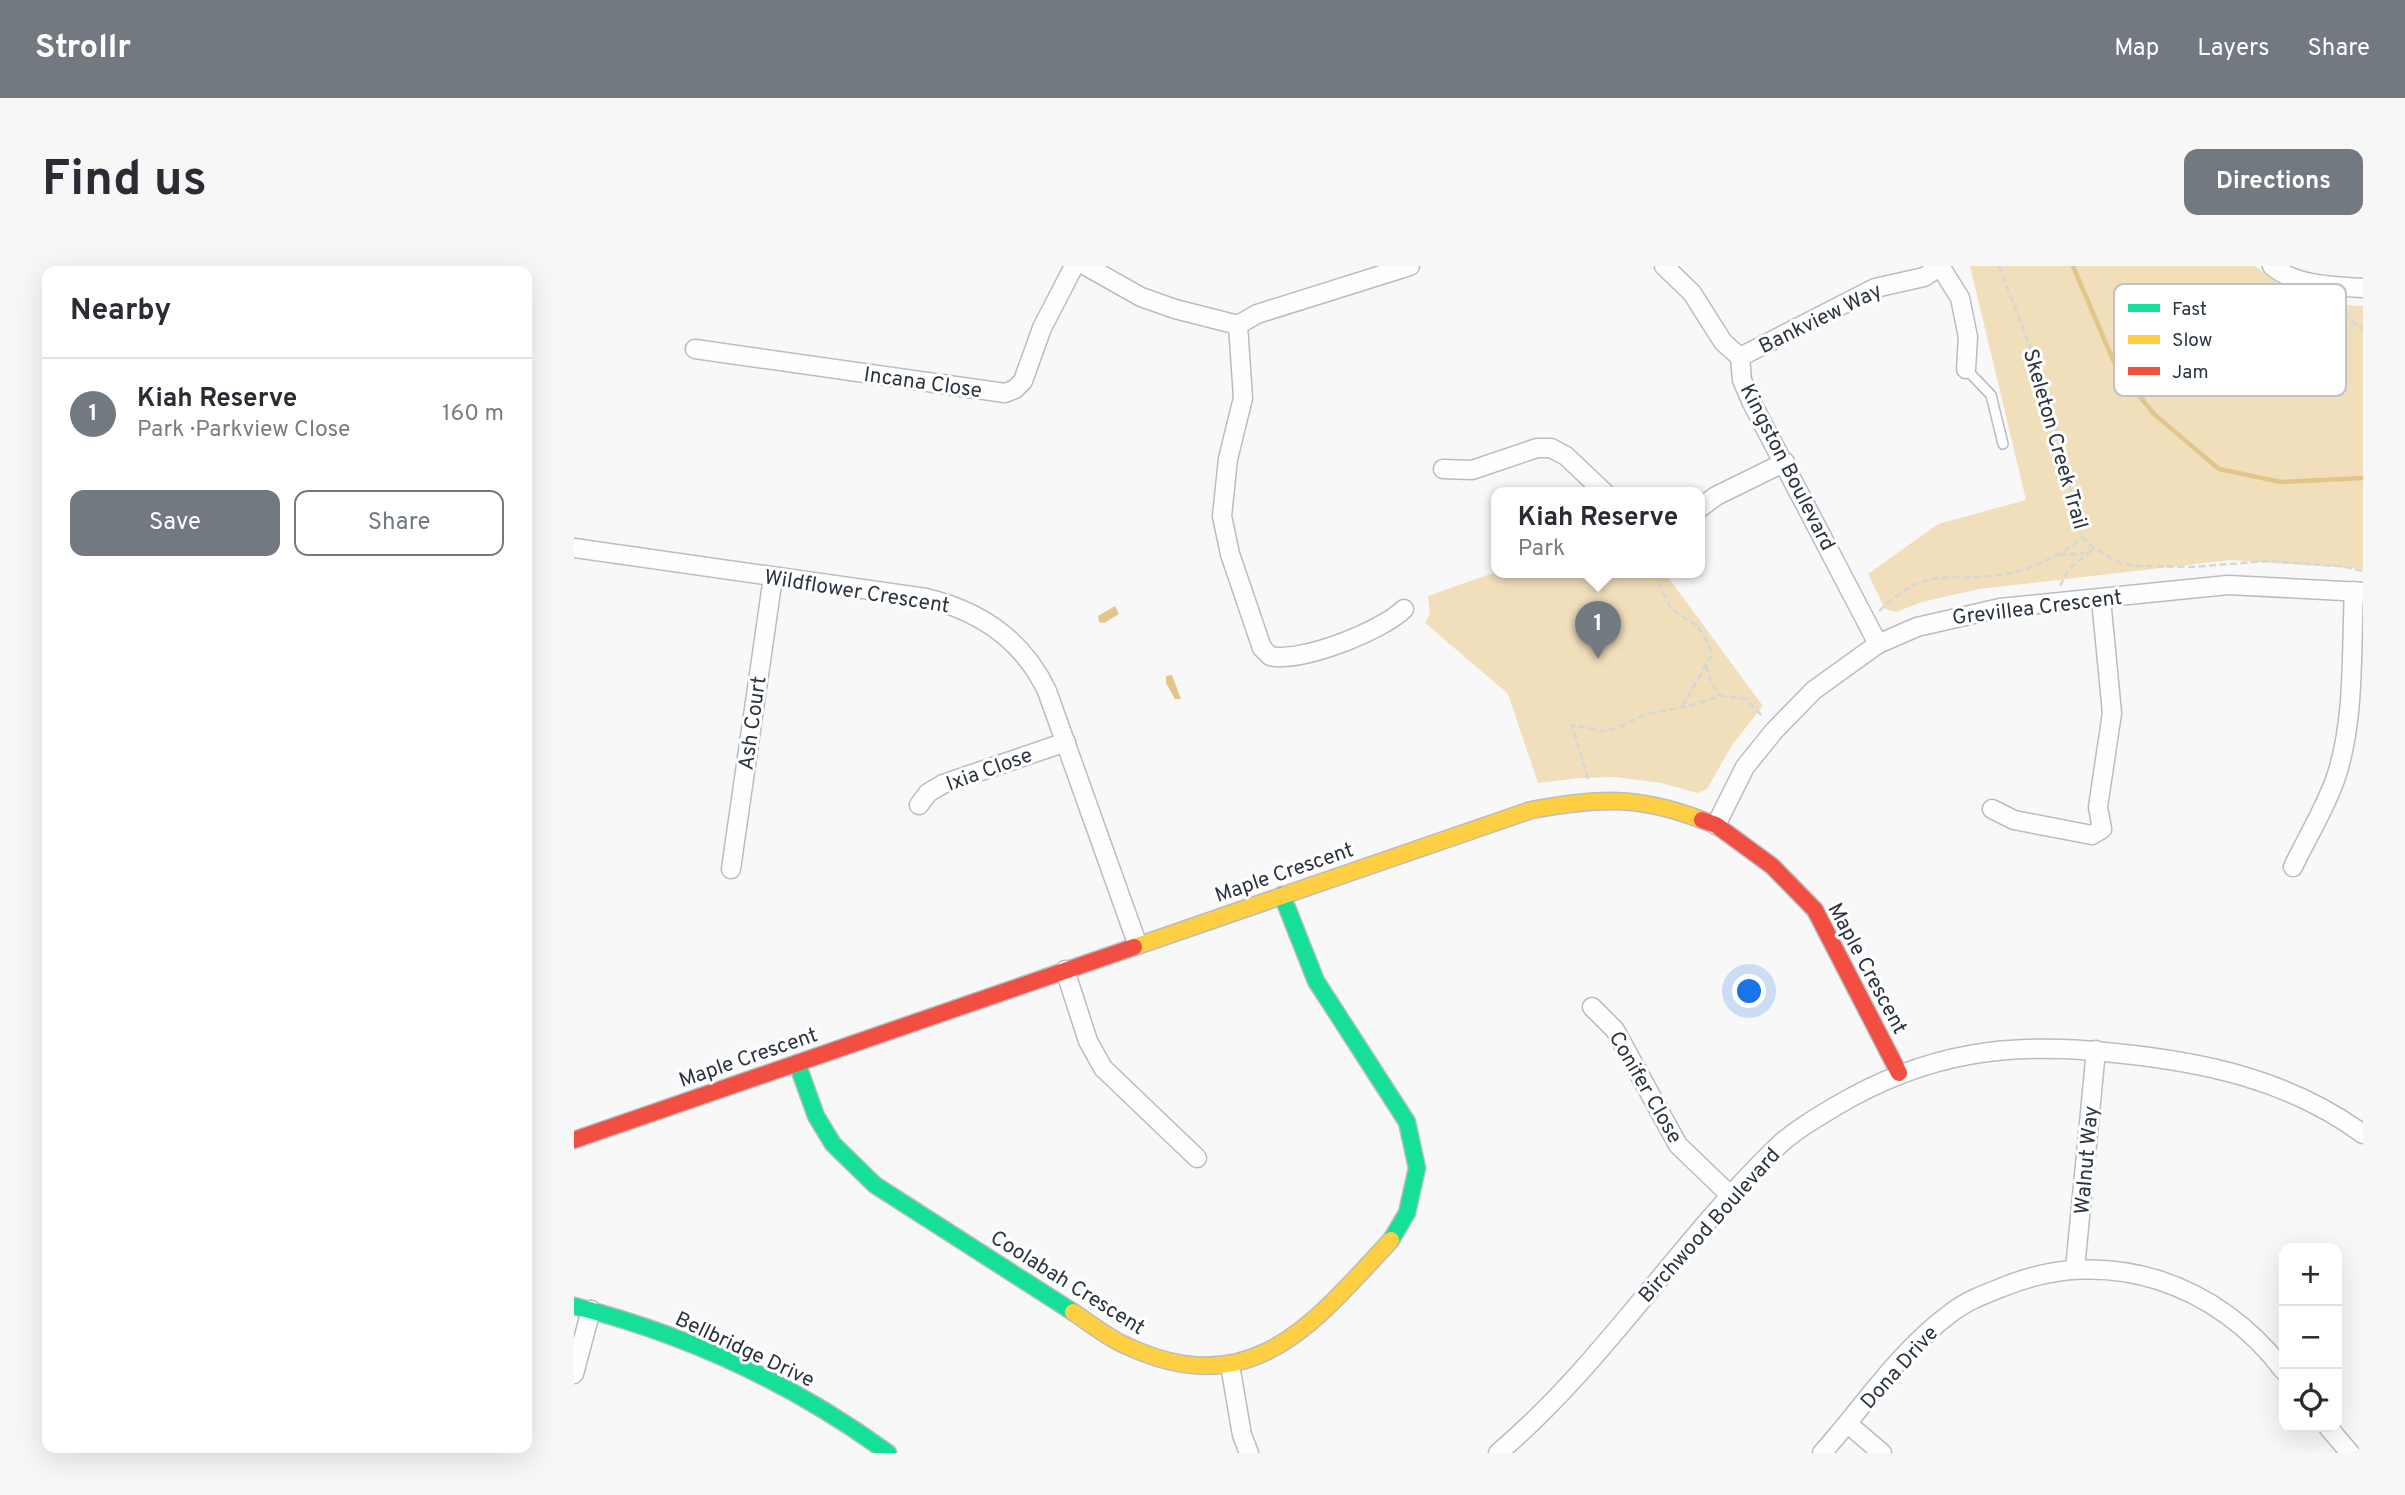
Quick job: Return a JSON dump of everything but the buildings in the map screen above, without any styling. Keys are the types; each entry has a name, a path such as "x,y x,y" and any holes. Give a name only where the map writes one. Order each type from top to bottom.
{"street":[{"name":"Incana Close","path":"695,349 1005,393 1015,389 1023,381 1042,328 1074,266"},
{"path":"1086,266 1141,297 1238,325 1257,314 1410,266"},
{"name":"Kingston Boulevard","path":"1664,266 1692,293 1723,342 1740,357 1742,380 1878,643"},
{"path":"2272,266 2285,276 2322,284"},
{"path":"1940,267 1960,298 1969,337 1966,369"},
{"name":"Bankview Way","path":"1740,357 1875,288 1924,277 1940,267"},
{"path":"1238,325 1243,398 1226,472 1222,516 1230,554 1262,648 1270,656 1293,657 1381,626 1404,609"},
{"path":"1443,469 1472,470 1537,448 1551,448 1566,456 1599,487"},
{"path":"1705,504 1785,462"},
{"name":"Wildflower Crescent","path":"574,548 926,598 974,614 994,626 1038,671 1137,943"},
{"name":"Ash Court","path":"731,869 773,577"},
{"name":"Grevillea Crescent","path":"1716,825 1745,767 1773,730 1814,690 1878,643 1951,617 2000,608 2228,586 2359,592"},
{"path":"2293,867 2336,778 2343,753 2359,592"},
{"path":"1992,808 2014,820 2092,835 2102,829 2098,807 2112,713 2101,598"},
{"name":"Ixia Close","path":"919,805 928,793 943,784 1066,742"},
{"name":"Maple Crescent","path":"574,1140 1137,943 1531,810 1592,799 1623,800 1672,808 1716,825 1772,866 1815,910 1899,1073"},
{"name":"Coolabah Crescent","path":"797,1063 816,1116 833,1144 874,1185 1126,1346 1183,1365 1230,1365 1275,1349 1310,1326 1391,1240 1407,1213 1417,1168 1407,1122 1316,981 1282,895"},
{"path":"1065,970 1088,1041 1103,1068 1196,1158"},
{"name":"Conifer Close","path":"1592,1007 1615,1030 1678,1145 1731,1196"},
{"name":"Birchwood Boulevard","path":"1498,1453 1579,1372 1777,1146 1821,1115 1899,1073 1952,1056 2044,1047 2096,1050 2200,1063 2253,1077 2310,1101 2363,1134"},
{"name":"Walnut Way","path":"2075,1269 2096,1050"},
{"name":"Dona Drive","path":"1822,1453 1921,1337 1952,1311 2022,1279 2075,1269 2133,1272 2165,1280 2202,1296 2234,1317 2258,1339 2282,1369"},
{"path":"574,1374 582,1308"},
{"name":"Bellbridge Drive","path":"582,1308 693,1343 749,1369 798,1394 888,1453"},
{"path":"1230,1365 1242,1435 1249,1453"},
{"path":"1848,1424 1882,1453"},
{"path":"2332,1432 2347,1452"}],"lane":[{"path":"1966,369 1992,395 2003,444"}],"path":[{"name":"Skeleton Creek Trail","path":"1999,266 2050,400 2067,468 2076,524 2083,538 2094,548 2118,562 2135,566 2192,567 2267,561 2340,566 2363,571"},
{"path":"2059,555 2083,538"},
{"path":"2062,602 2060,583 2068,570 2094,548"},
{"path":"1867,621 1900,591 1934,576 2001,575 2059,555 2087,553"},
{"path":"1656,578 1671,609 1698,626 1708,639 1713,653 1681,708"},
{"path":"1706,665 1712,684 1721,696"},
{"path":"1592,799 1572,725 1603,731 1617,728 1644,715 1721,696 1746,699 1773,730"}],"shaded area":[{"path":"1970,266 2255,266 2279,284 2114,284 2114,396 2346,396 2346,305 2363,306 2363,569 2231,560 1979,589 1922,602 1896,612 1885,609 1868,574 1938,524 2026,500"},
{"path":"1491,574 1491,578 1669,578 1763,706 1732,745 1707,789 1697,793 1661,783 1616,777 1538,783 1508,694 1425,623 1430,613 1428,596"},
{"path":"1115,606 1119,614 1104,623 1099,622 1098,616"},
{"path":"1172,675 1181,699 1175,699 1166,683 1166,676"}],"waterway":[{"path":"2073,266 2114,362"},
{"path":"2139,396 2154,414 2219,469 2281,482 2363,478"}],"traffic: fast":[{"path":"1282,895 1316,981 1407,1122 1417,1168 1407,1213 1391,1240"},
{"path":"797,1063 816,1116 833,1144 875,1185 1073,1312"},
{"path":"574,1306 658,1331 738,1364 815,1405 888,1453"}],"traffic: slow":[{"path":"1134,947 1531,810 1577,803 1617,801 1658,806 1702,820"},
{"path":"1073,1312 1120,1343 1171,1362 1210,1366 1245,1360 1277,1346 1306,1326 1391,1240"}],"traffic: jam":[{"path":"1702,820 1716,825 1772,866 1815,910 1899,1073"},
{"path":"574,1140 1134,947"}],"place":[{"name":"Kiah Reserve","path":"1598,659"}]}
